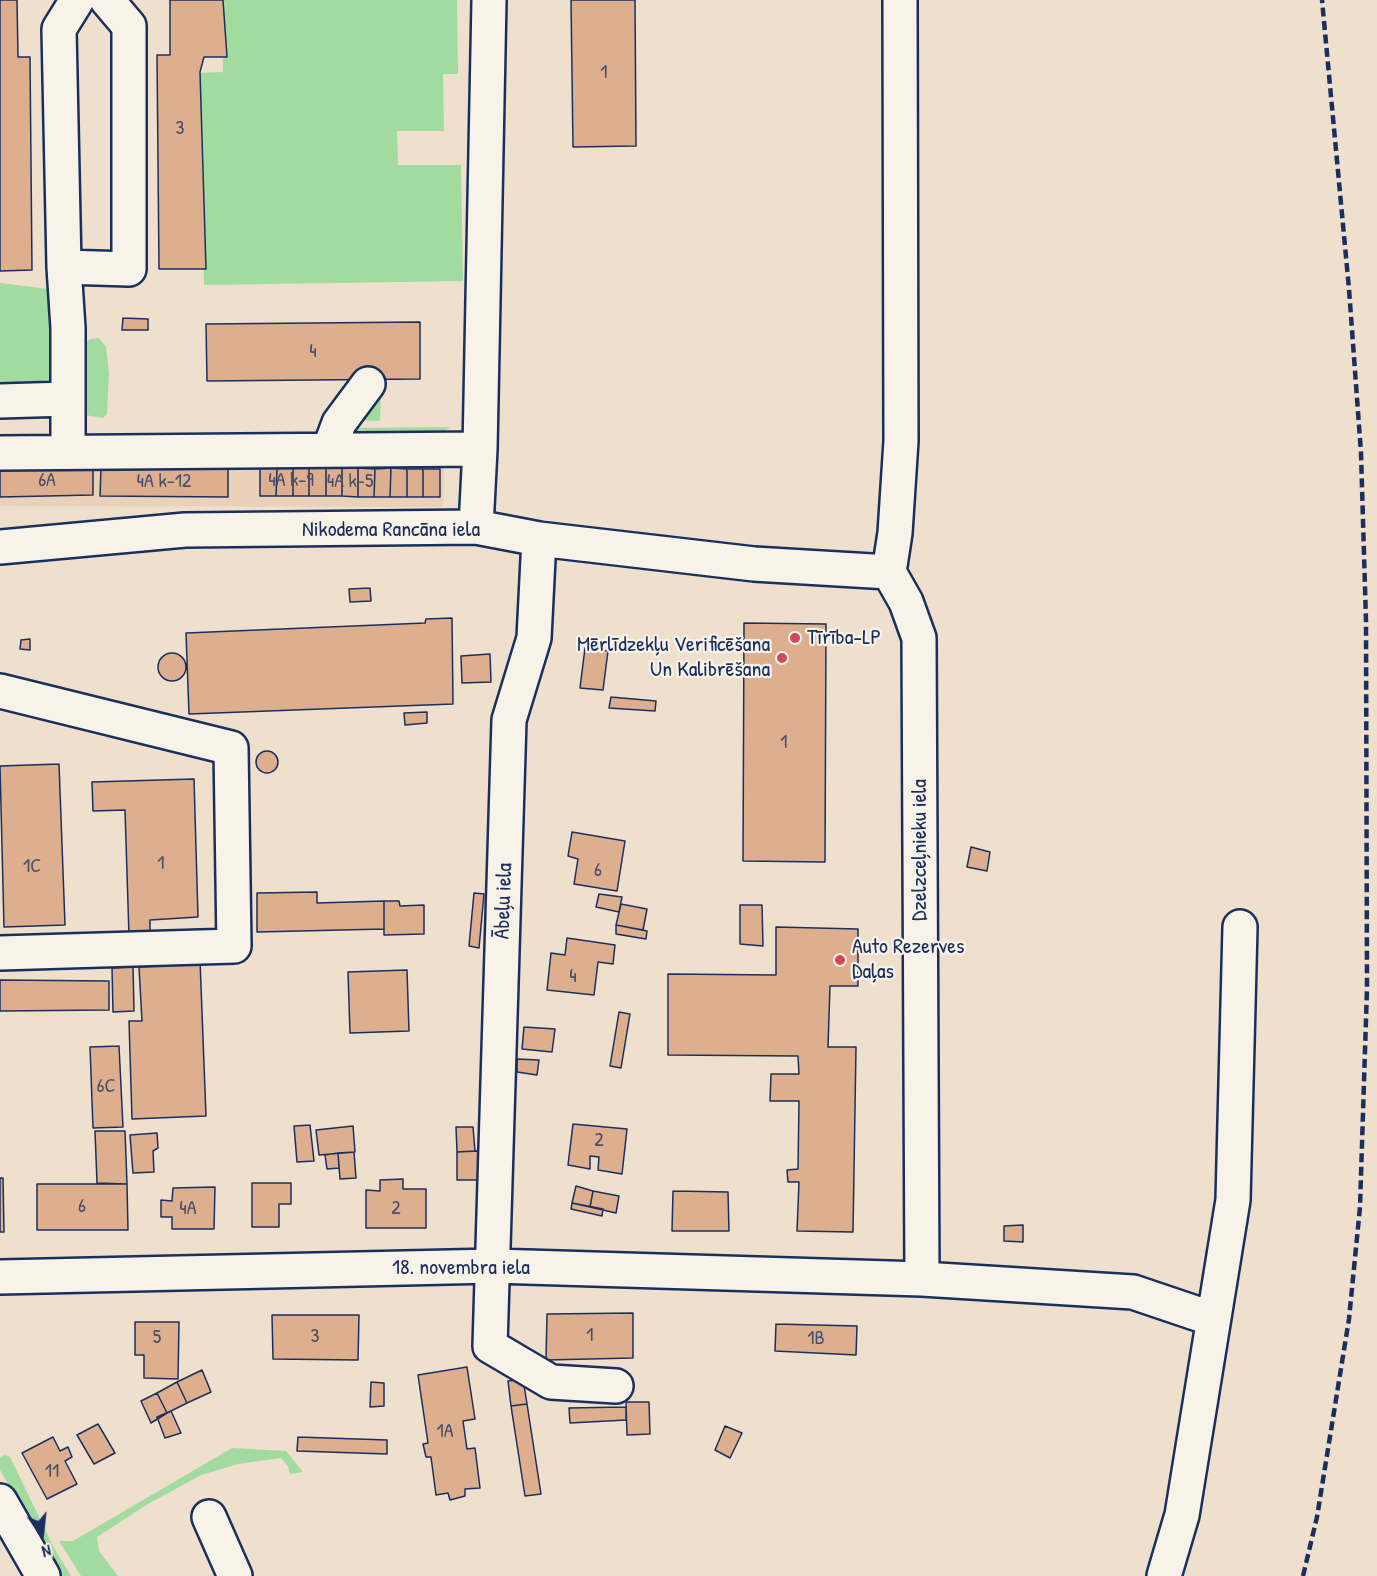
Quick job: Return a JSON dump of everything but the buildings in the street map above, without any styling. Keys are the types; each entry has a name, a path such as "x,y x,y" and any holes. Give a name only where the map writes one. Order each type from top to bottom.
{"street":[{"path":"68,451 68,328 64,267 59,29 77,0"},
{"path":"64,267 129,269 129,26 107,0"},
{"path":"476,527 480,449 489,0"},
{"path":"889,572 895,533 901,441 900,0"},
{"path":"329,450 339,423 369,384"},
{"path":"0,400 67,399"},
{"path":"0,453 480,449"},
{"name":"Nikodema Rancāna iela","path":"0,547 185,530 476,527 539,539 754,564 889,572"},
{"name":"Ābeļu iela","path":"539,539 534,638 509,720 490,1346 551,1382 616,1386"},
{"name":"Dzelzceļnieku iela","path":"889,572 906,602 919,638 922,1279"},
{"path":"0,691 231,748 234,946 0,953"},
{"path":"1164,1576 1182,1515 1233,1200 1240,927"},
{"name":"18. novembra iela","path":"0,1278 494,1266 922,1279 1133,1292 1213,1319"},
{"path":"0,1501 43,1576"},
{"path":"209,1517 235,1576"}],"shaded area":[{"path":"0,466 444,467 443,507 0,506"}],"green space":[{"path":"222,0 457,0 458,74 443,74 444,131 397,131 398,165 461,165 463,281 204,285 200,73 223,72"},
{"path":"0,283 49,289 51,388 0,386"},
{"path":"99,338 106,347 109,373 107,414 103,418 85,415 82,410 80,347 90,339"},
{"path":"381,391 380,421 351,420"},
{"path":"451,427 439,434 347,437 347,428"},
{"path":"232,1448 286,1451 303,1472 290,1474 288,1466 281,1458 238,1464 201,1475 148,1504 97,1537 99,1551 118,1576 81,1576 59,1541 73,1541"},
{"path":"5,1455 10,1457 54,1548 71,1576 61,1576 0,1470 0,1457"}],"railway":[{"path":"1303,1576 1317,1517 1349,1319 1360,1207 1367,988 1366,621 1361,453 1349,289 1322,0"}],"place":[{"name":"Tīrība-LP","path":"795,638"},
{"name":"Mērlīdzekļu Verificēšana Un Kalibrēšana","path":"782,658"},
{"name":"Auto Rezerves Daļas","path":"840,960"}]}
